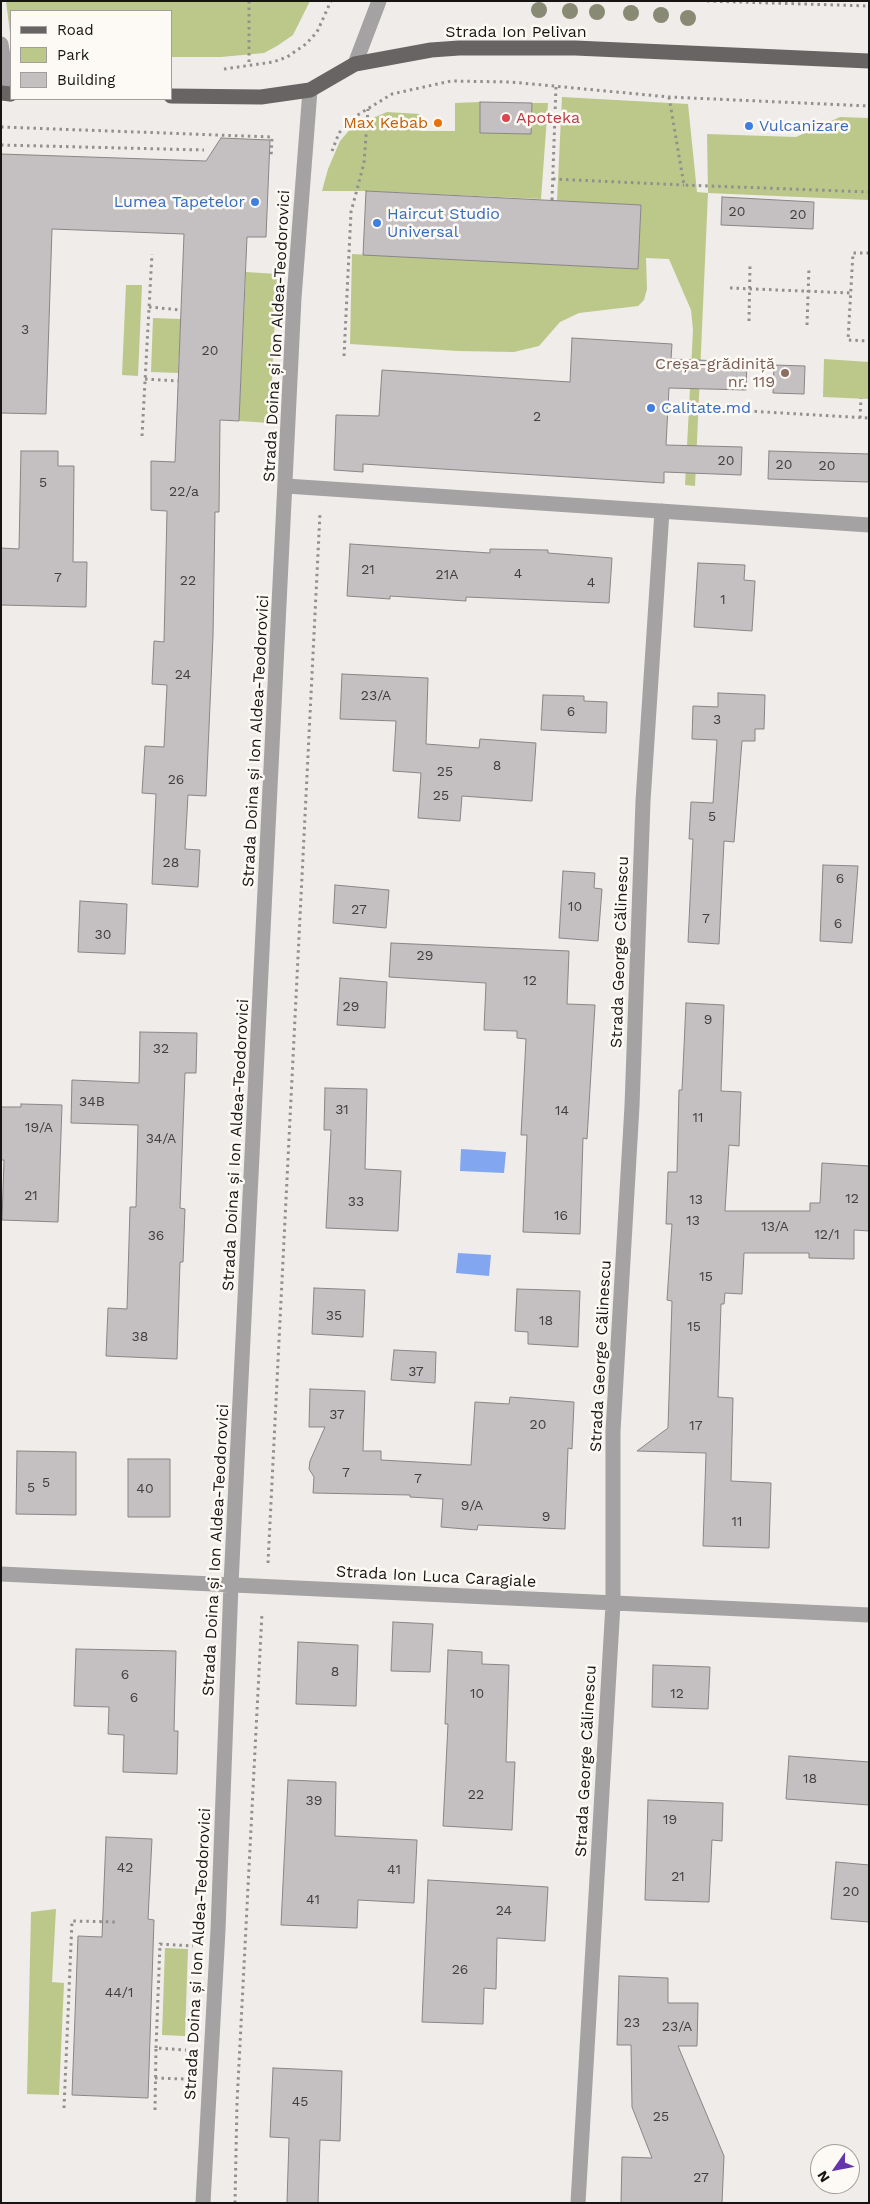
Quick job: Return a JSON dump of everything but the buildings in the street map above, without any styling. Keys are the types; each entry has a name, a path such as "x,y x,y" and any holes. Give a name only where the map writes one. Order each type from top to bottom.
{"main road":[{"name":"Strada Ion Pelivan","path":"172,96 261,97 310,90 354,64 431,50 468,48 576,48 869,61"}],"street":[{"path":"354,64 379,1"},
{"path":"1,44 7,94"},
{"name":"Strada Doina și Ion Aldea-Teodorovici","path":"203,2203 217,1948 231,1584 294,298 310,90"},
{"path":"286,486 869,525"},
{"name":"Strada George Călinescu","path":"578,2203 613,1604 613,1431 632,1106 643,801 662,511"},
{"name":"Strada Ion Luca Caragiale","path":"1,1574 869,1615"}],"path":[{"path":"249,1 249,66"},
{"path":"220,70 273,62 287,57 306,44 317,32 331,1"},
{"path":"706,1 869,6"},
{"path":"330,156 339,134 351,119 368,108 392,94 451,81 511,82 669,97 869,106"},
{"path":"552,200 556,86"},
{"path":"669,97 684,185"},
{"path":"344,356 351,212 364,163 368,108"},
{"path":"1,127 272,137 272,158"},
{"path":"1,145 204,150"},
{"path":"553,179 869,192"},
{"path":"869,253 853,253 848,340 869,341"},
{"path":"142,436 152,254"},
{"path":"749,321 750,265"},
{"path":"807,325 809,267"},
{"path":"730,288 851,293"},
{"path":"149,308 181,310"},
{"path":"145,379 178,381"},
{"path":"860,418 861,398"},
{"path":"748,412 869,418"},
{"path":"268,1564 321,488"},
{"path":"235,2203 237,2103 262,1613"},
{"path":"64,2108 72,1921 118,1922"},
{"path":"155,2110 160,1944 217,1948"},
{"path":"156,2048 212,2052"}],"green space":[{"path":"6,1 310,1 293,35 264,53 221,57 172,57 172,10 10,10 10,33"},
{"path":"562,97 688,104 697,192 708,193 695,486 685,485 693,330 691,310 669,259 646,258 647,289 644,300 638,306 579,313 560,322 539,346 514,352 458,351 350,344 352,254 638,269 641,205 557,201"},
{"path":"480,102 480,133 530,134 532,103 548,103 541,199 366,191 322,191 328,169 340,141 352,127 387,112 420,114 421,131 455,131 455,103"},
{"path":"840,117 869,118 869,200 708,193 707,134 796,137"},
{"path":"246,272 277,274 270,423 239,421"},
{"path":"126,285 142,285 138,376 122,375"},
{"path":"153,318 181,319 178,373 151,372"},
{"path":"824,359 869,362 869,399 823,397"},
{"path":"56,1909 52,1982 64,1983 59,2095 27,2094 31,1912"},
{"path":"165,1948 188,1949 185,2036 162,2035"}],"water":[{"path":"461,1149 506,1152 504,1173 460,1171"},
{"path":"458,1253 491,1255 489,1276 456,1273"}],"place":[{"name":"Apoteka","path":"506,118"},
{"name":"Max Kebab","path":"438,123"},
{"name":"Vulcanizare","path":"749,126"},
{"name":"Lumea Tapetelor","path":"255,202"},
{"name":"Haircut Studio Universal","path":"377,223"},
{"name":"Creșa-grădiniță nr. 119","path":"785,373"},
{"name":"Calitate.md","path":"651,408"}]}
